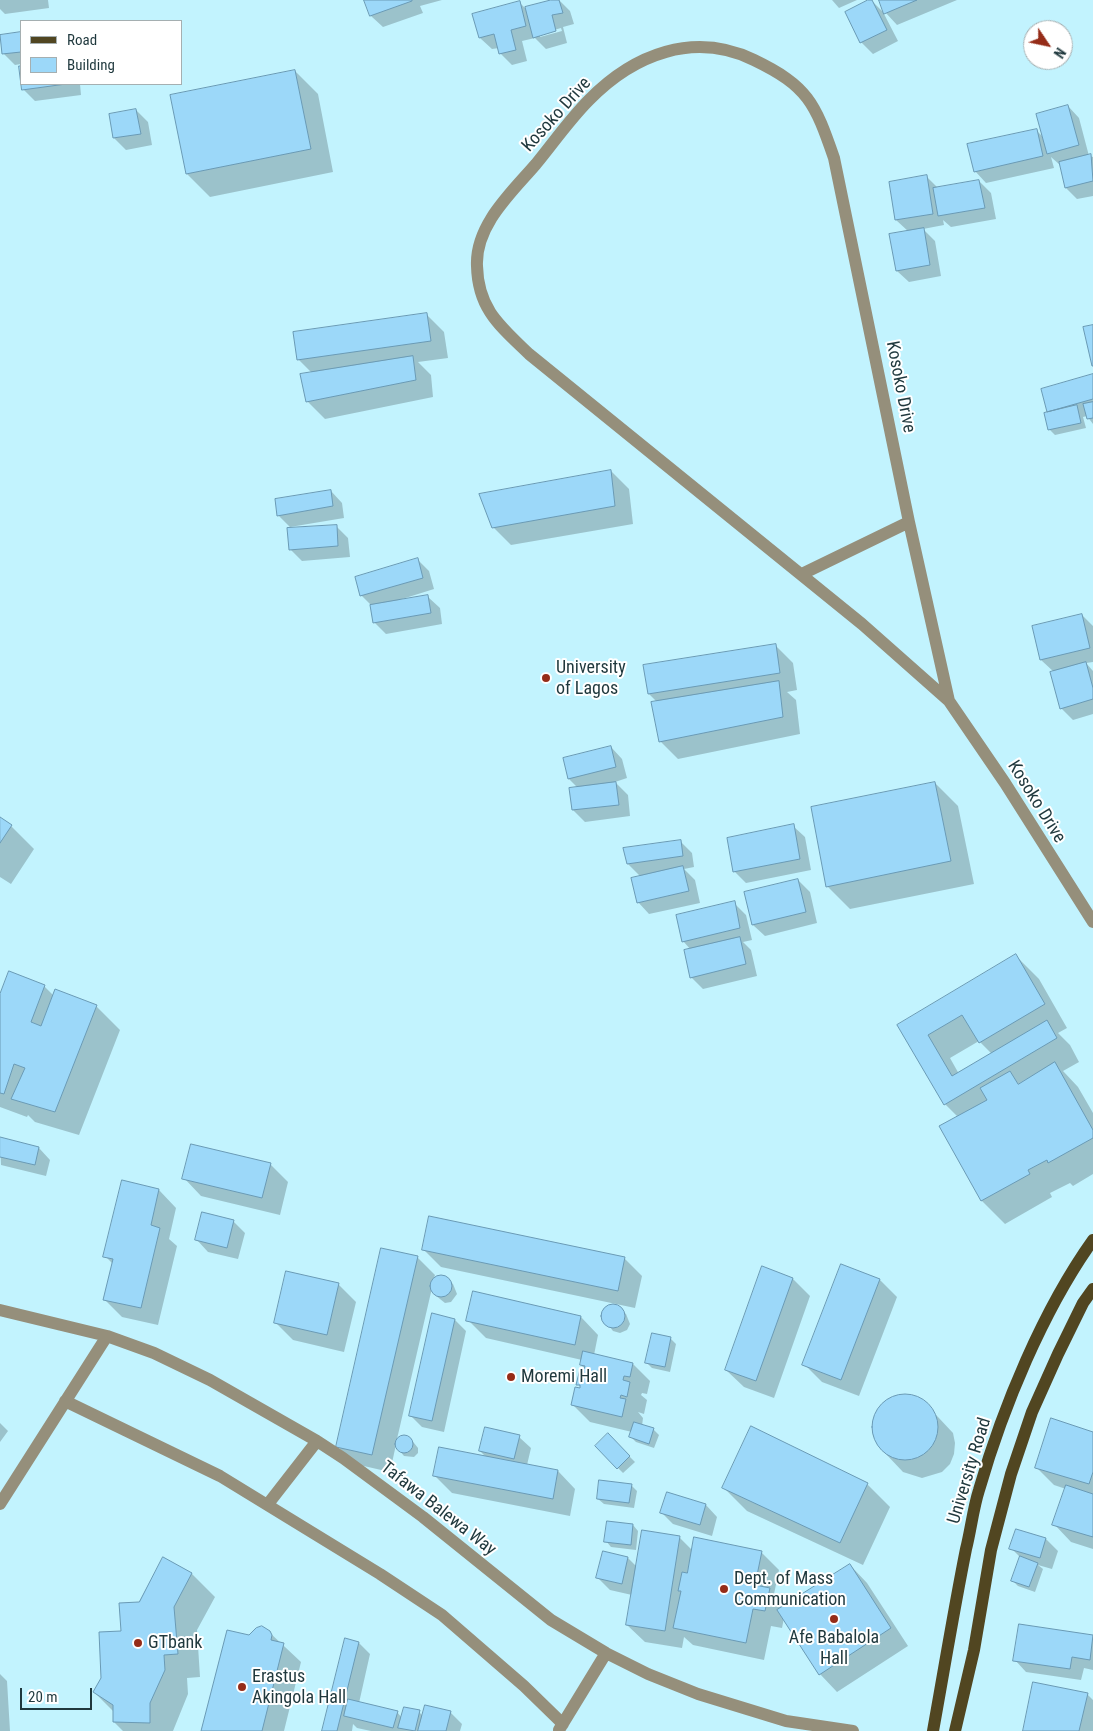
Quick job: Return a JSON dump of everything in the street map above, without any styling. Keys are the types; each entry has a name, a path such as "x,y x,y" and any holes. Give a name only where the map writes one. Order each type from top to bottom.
{"main road":[{"name":"University Road","path":"934,1731 960,1577 979,1490 1005,1416 1035,1341 1076,1263 1093,1240"},
{"path":"955,1731 974,1650 992,1550 1011,1474 1032,1412 1083,1303 1093,1289"}],"street":[{"name":"Kosoko Drive","path":"949,701 909,522 834,158 820,117 804,91 769,67 737,52 695,46 664,52 643,60 590,99 497,210 482,236 476,264 480,296 492,318 529,354 802,574 949,701 1005,783 1093,922"},
{"path":"802,574 909,522"},
{"name":"Tafawa Balewa Way","path":"0,1310 107,1336 154,1353 210,1380 317,1441 424,1517 550,1620 606,1653 648,1674 716,1699 786,1721 853,1731"},
{"path":"0,1504 107,1336"},
{"path":"65,1401 220,1476 380,1574 442,1615 524,1686 561,1728 606,1653"},
{"path":"268,1504 317,1441"}],"building":[{"path":"364,0 412,0 412,1 370,16"},
{"path":"551,0 559,0 563,13 552,15 556,31 533,38 525,7"},
{"path":"868,0 872,0 887,30 860,43 845,12"},
{"path":"879,0 917,0 884,14"},
{"path":"520,1 526,26 511,30 516,50 499,54 494,34 479,38 472,14"},
{"path":"20,32 20,52 2,54 0,35"},
{"path":"295,70 311,149 186,174 170,95"},
{"path":"21,85 59,85 22,90"},
{"path":"1068,105 1079,145 1047,154 1036,114"},
{"path":"136,109 141,134 113,138 109,114"},
{"path":"1037,129 1043,156 974,172 967,144"},
{"path":"1091,154 1093,181 1065,188 1059,162"},
{"path":"927,175 933,214 895,220 889,182"},
{"path":"979,180 985,208 938,216 933,188"},
{"path":"924,228 930,265 896,271 889,234"},
{"path":"427,313 431,341 297,360 293,332"},
{"path":"1093,325 1093,366 1092,366 1083,327"},
{"path":"413,356 416,380 306,402 300,374"},
{"path":"1093,374 1093,399 1047,412 1041,389"},
{"path":"1093,402 1093,418 1087,419 1083,404"},
{"path":"1077,405 1081,423 1048,430 1044,413"},
{"path":"611,470 615,506 492,528 479,494"},
{"path":"331,490 333,506 277,516 275,499"},
{"path":"337,525 338,546 289,550 287,528"},
{"path":"418,558 423,578 360,596 355,577"},
{"path":"428,595 431,613 373,623 370,605"},
{"path":"1082,614 1090,648 1040,660 1032,626"},
{"path":"776,644 780,673 648,694 643,665"},
{"path":"1086,662 1093,688 1093,699 1060,709 1050,672"},
{"path":"779,681 783,717 659,742 651,702"},
{"path":"611,746 616,767 568,779 563,758"},
{"path":"616,782 619,805 572,810 569,788"},
{"path":"935,782 951,861 826,887 811,807"},
{"path":"0,817 12,825 0,843"},
{"path":"794,824 800,859 733,872 727,838"},
{"path":"681,840 683,856 627,864 623,848"},
{"path":"683,866 689,891 637,903 631,878"},
{"path":"798,879 806,912 752,925 744,892"},
{"path":"735,901 740,928 682,942 676,915"},
{"path":"740,937 746,964 690,978 684,950"},
{"path":"1016,954 1045,1004 979,1043 962,1015 928,1035 952,1076 1047,1020 1057,1038 944,1105 897,1025"},
{"path":"9,971 45,985 31,1022 41,1026 55,989 97,1005 55,1112 11,1099 25,1068 14,1064 4,1094 0,1093 0,994"},
{"path":"1055,1062 1093,1130 1093,1138 1048,1163 1047,1160 1028,1170 1030,1174 981,1201 939,1126 987,1100 980,1088 1010,1071 1018,1084"},
{"path":"0,1137 39,1147 35,1165 0,1157"},
{"path":"191,1144 271,1163 262,1198 182,1179"},
{"path":"122,1180 159,1189 151,1225 160,1228 141,1308 103,1300 113,1259 103,1257"},
{"path":"202,1212 234,1220 227,1248 195,1240"},
{"path":"429,1216 625,1257 618,1291 422,1250"},
{"path":"381,1248 418,1256 372,1455 336,1447"},
{"path":"841,1264 880,1279 841,1380 802,1365"},
{"path":"762,1266 793,1278 756,1381 725,1370"},
{"path":"286,1271 339,1283 327,1335 274,1323"},
{"path":"437,1275 445,1275 452,1282 452,1290 445,1297 437,1297 430,1290 430,1282"},
{"path":"473,1291 581,1316 575,1345 466,1321"},
{"path":"613,1304 622,1307 625,1316 622,1325 613,1328 604,1325 601,1316 604,1307"},
{"path":"432,1313 455,1319 432,1421 409,1416"},
{"path":"652,1333 671,1337 665,1367 645,1363"},
{"path":"583,1351 633,1363 630,1377 624,1376 623,1380 630,1382 627,1397 621,1395 620,1398 626,1399 622,1417 571,1405 575,1387 580,1388 580,1385 576,1385 580,1369 584,1369 585,1366 580,1365"},
{"path":"898,1394 912,1394 924,1399 933,1408 938,1420 936,1440 929,1451 912,1460 898,1460 886,1455 877,1446 872,1434 872,1420 877,1408 886,1399"},
{"path":"1051,1418 1093,1432 1093,1472 1089,1484 1035,1468"},
{"path":"634,1422 654,1428 649,1444 629,1437"},
{"path":"751,1426 868,1483 840,1543 722,1488"},
{"path":"485,1427 520,1435 514,1459 479,1451"},
{"path":"608,1433 630,1456 617,1469 595,1446"},
{"path":"404,1435 410,1438 413,1444 410,1450 404,1453 398,1450 395,1444 398,1438"},
{"path":"439,1447 558,1470 553,1499 433,1476"},
{"path":"599,1480 632,1484 629,1503 597,1499"},
{"path":"1066,1485 1093,1494 1093,1537 1052,1525"},
{"path":"667,1492 706,1504 700,1525 660,1513"},
{"path":"607,1521 633,1524 631,1545 604,1542"},
{"path":"1016,1529 1046,1538 1040,1558 1009,1549"},
{"path":"642,1530 680,1536 665,1631 626,1625"},
{"name":"Dept. of Mass Communication","path":"694,1537 762,1551 755,1585 770,1588 765,1611 753,1609 746,1643 673,1628 681,1591 678,1591 682,1572 687,1573"},
{"path":"603,1551 628,1557 622,1584 596,1578"},
{"path":"1020,1556 1038,1563 1029,1587 1011,1581"},
{"name":"GTbank","path":"163,1557 192,1573 174,1607 178,1654 164,1655 165,1670 150,1703 150,1723 113,1722 113,1705 93,1692 101,1678 99,1632 121,1631 119,1603 139,1602"},
{"name":"Afe Babalola Hall","path":"850,1564 891,1628 819,1675 777,1610"},
{"path":"1019,1624 1093,1635 1090,1660 1072,1657 1070,1669 1013,1661"},
{"name":"Erastus Akingola Hall","path":"262,1626 270,1631 272,1635 271,1640 284,1643 262,1731 201,1731 227,1630 249,1635 256,1628"},
{"path":"345,1638 359,1642 337,1731 322,1731"},
{"path":"1033,1682 1088,1693 1079,1731 1023,1731"},
{"path":"348,1699 398,1711 393,1728 344,1716"},
{"path":"425,1705 451,1711 446,1731 418,1731"},
{"path":"404,1707 420,1710 415,1731 398,1728"}],"place":[{"name":"University of Lagos","path":"546,678"},
{"name":"Moremi Hall","path":"511,1377"},
{"name":"Dept. of Mass Communication","path":"724,1589"},
{"name":"Afe Babalola Hall","path":"834,1619"},
{"name":"GTbank","path":"138,1643"},
{"name":"Erastus Akingola Hall","path":"242,1687"}]}
